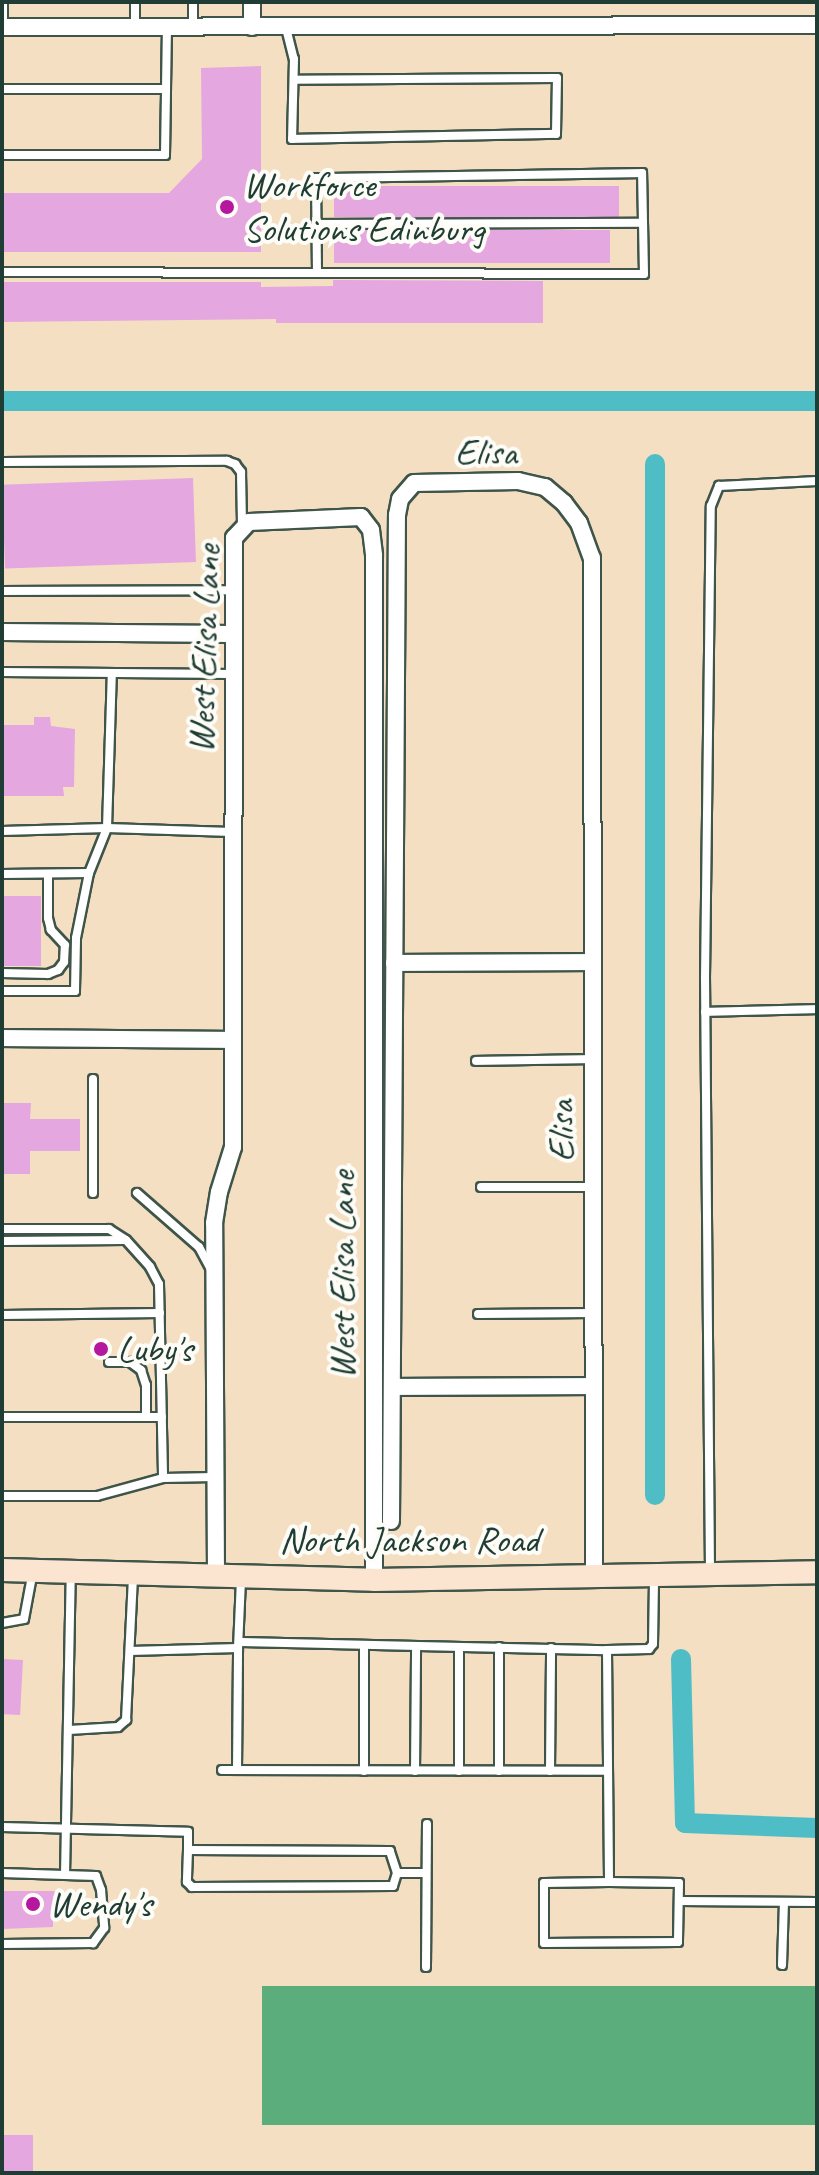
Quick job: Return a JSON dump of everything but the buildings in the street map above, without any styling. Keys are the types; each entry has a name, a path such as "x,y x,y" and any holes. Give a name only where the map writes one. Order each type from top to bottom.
{"main road":[{"name":"North Jackson Road","path":"2,1570 374,1580 817,1572"}],"street":[{"path":"252,2 252,27"},
{"path":"3,27 817,25"},
{"name":"Elisa","path":"391,1521 396,530 400,499 414,483 518,481 545,487 564,503 579,523 592,558 594,1574"},
{"name":"West Elisa Lane","path":"216,1575 214,1223 219,1192 233,1147 234,538 242,525 249,522 361,517 371,530 376,956 374,1580"},
{"path":"2,632 232,634"},
{"path":"394,963 592,962"},
{"path":"2,1038 233,1040"},
{"path":"392,1387 593,1386"}],"lane":[{"path":"3,2 3,27"},
{"path":"135,2 135,27"},
{"path":"193,2 193,27"},
{"path":"2,155 165,155 167,27"},
{"path":"286,28 294,59 292,139 556,134 557,78 294,80"},
{"path":"2,89 166,89"},
{"path":"2,272 317,273 644,274 642,173 316,178 317,273"},
{"path":"317,224 643,223"},
{"path":"2,462 227,461 235,464 241,472 242,525"},
{"path":"710,1573 705,1012 711,506 719,486 817,481"},
{"path":"2,591 232,590"},
{"path":"2,672 232,674"},
{"path":"2,991 75,991 76,938 89,873 107,828 112,673"},
{"path":"2,831 107,828 232,832"},
{"path":"2,874 89,873"},
{"path":"2,973 48,974 64,962 65,945 51,930 48,918 48,874"},
{"path":"705,1012 817,1009"},
{"path":"476,1061 592,1059"},
{"path":"93,1079 93,1193"},
{"path":"481,1187 593,1187"},
{"path":"137,1193 199,1247 215,1275"},
{"path":"2,1229 109,1229 126,1240 159,1284 163,1478"},
{"path":"2,1241 126,1240"},
{"path":"2,1315 160,1313"},
{"path":"478,1314 593,1313"},
{"path":"109,1362 130,1362 141,1370 146,1385 146,1416"},
{"path":"2,1417 162,1417"},
{"path":"2,1496 97,1496 163,1478 216,1477"},
{"path":"2,1623 24,1619 33,1571"},
{"path":"65,1875 71,1571"},
{"path":"69,1730 118,1727 126,1720 133,1573"},
{"path":"130,1651 239,1645 649,1649 653,1644 654,1574"},
{"path":"237,1770 241,1575"},
{"path":"364,1645 364,1771"},
{"path":"415,1771 416,1646"},
{"path":"459,1647 459,1771"},
{"path":"499,1647 499,1771"},
{"path":"550,1771 551,1648"},
{"path":"607,1650 609,1882"},
{"path":"222,1770 608,1771"},
{"path":"426,1967 427,1824"},
{"path":"2,1827 188,1832 187,1882 192,1887 393,1886 397,1873 390,1851 188,1850"},
{"path":"2,1873 96,1876 101,1890 104,1928 93,1943 2,1944"},
{"path":"397,1873 426,1873"},
{"path":"609,1882 679,1883 678,1942 544,1943 544,1883 609,1882"},
{"path":"679,1901 817,1902"},
{"path":"782,1965 784,1902"}],"green space":[{"path":"262,1986 817,1986 817,2125 262,2125"}],"waterway":[{"path":"2,401 817,401"},
{"path":"655,464 655,1495"},
{"path":"681,1659 685,1823 817,1828"}],"place":[{"name":"Workforce Solutions Edinburg","path":"227,207"},
{"name":"Luby's","path":"101,1349"},
{"name":"Wendy's","path":"33,1904"}]}
